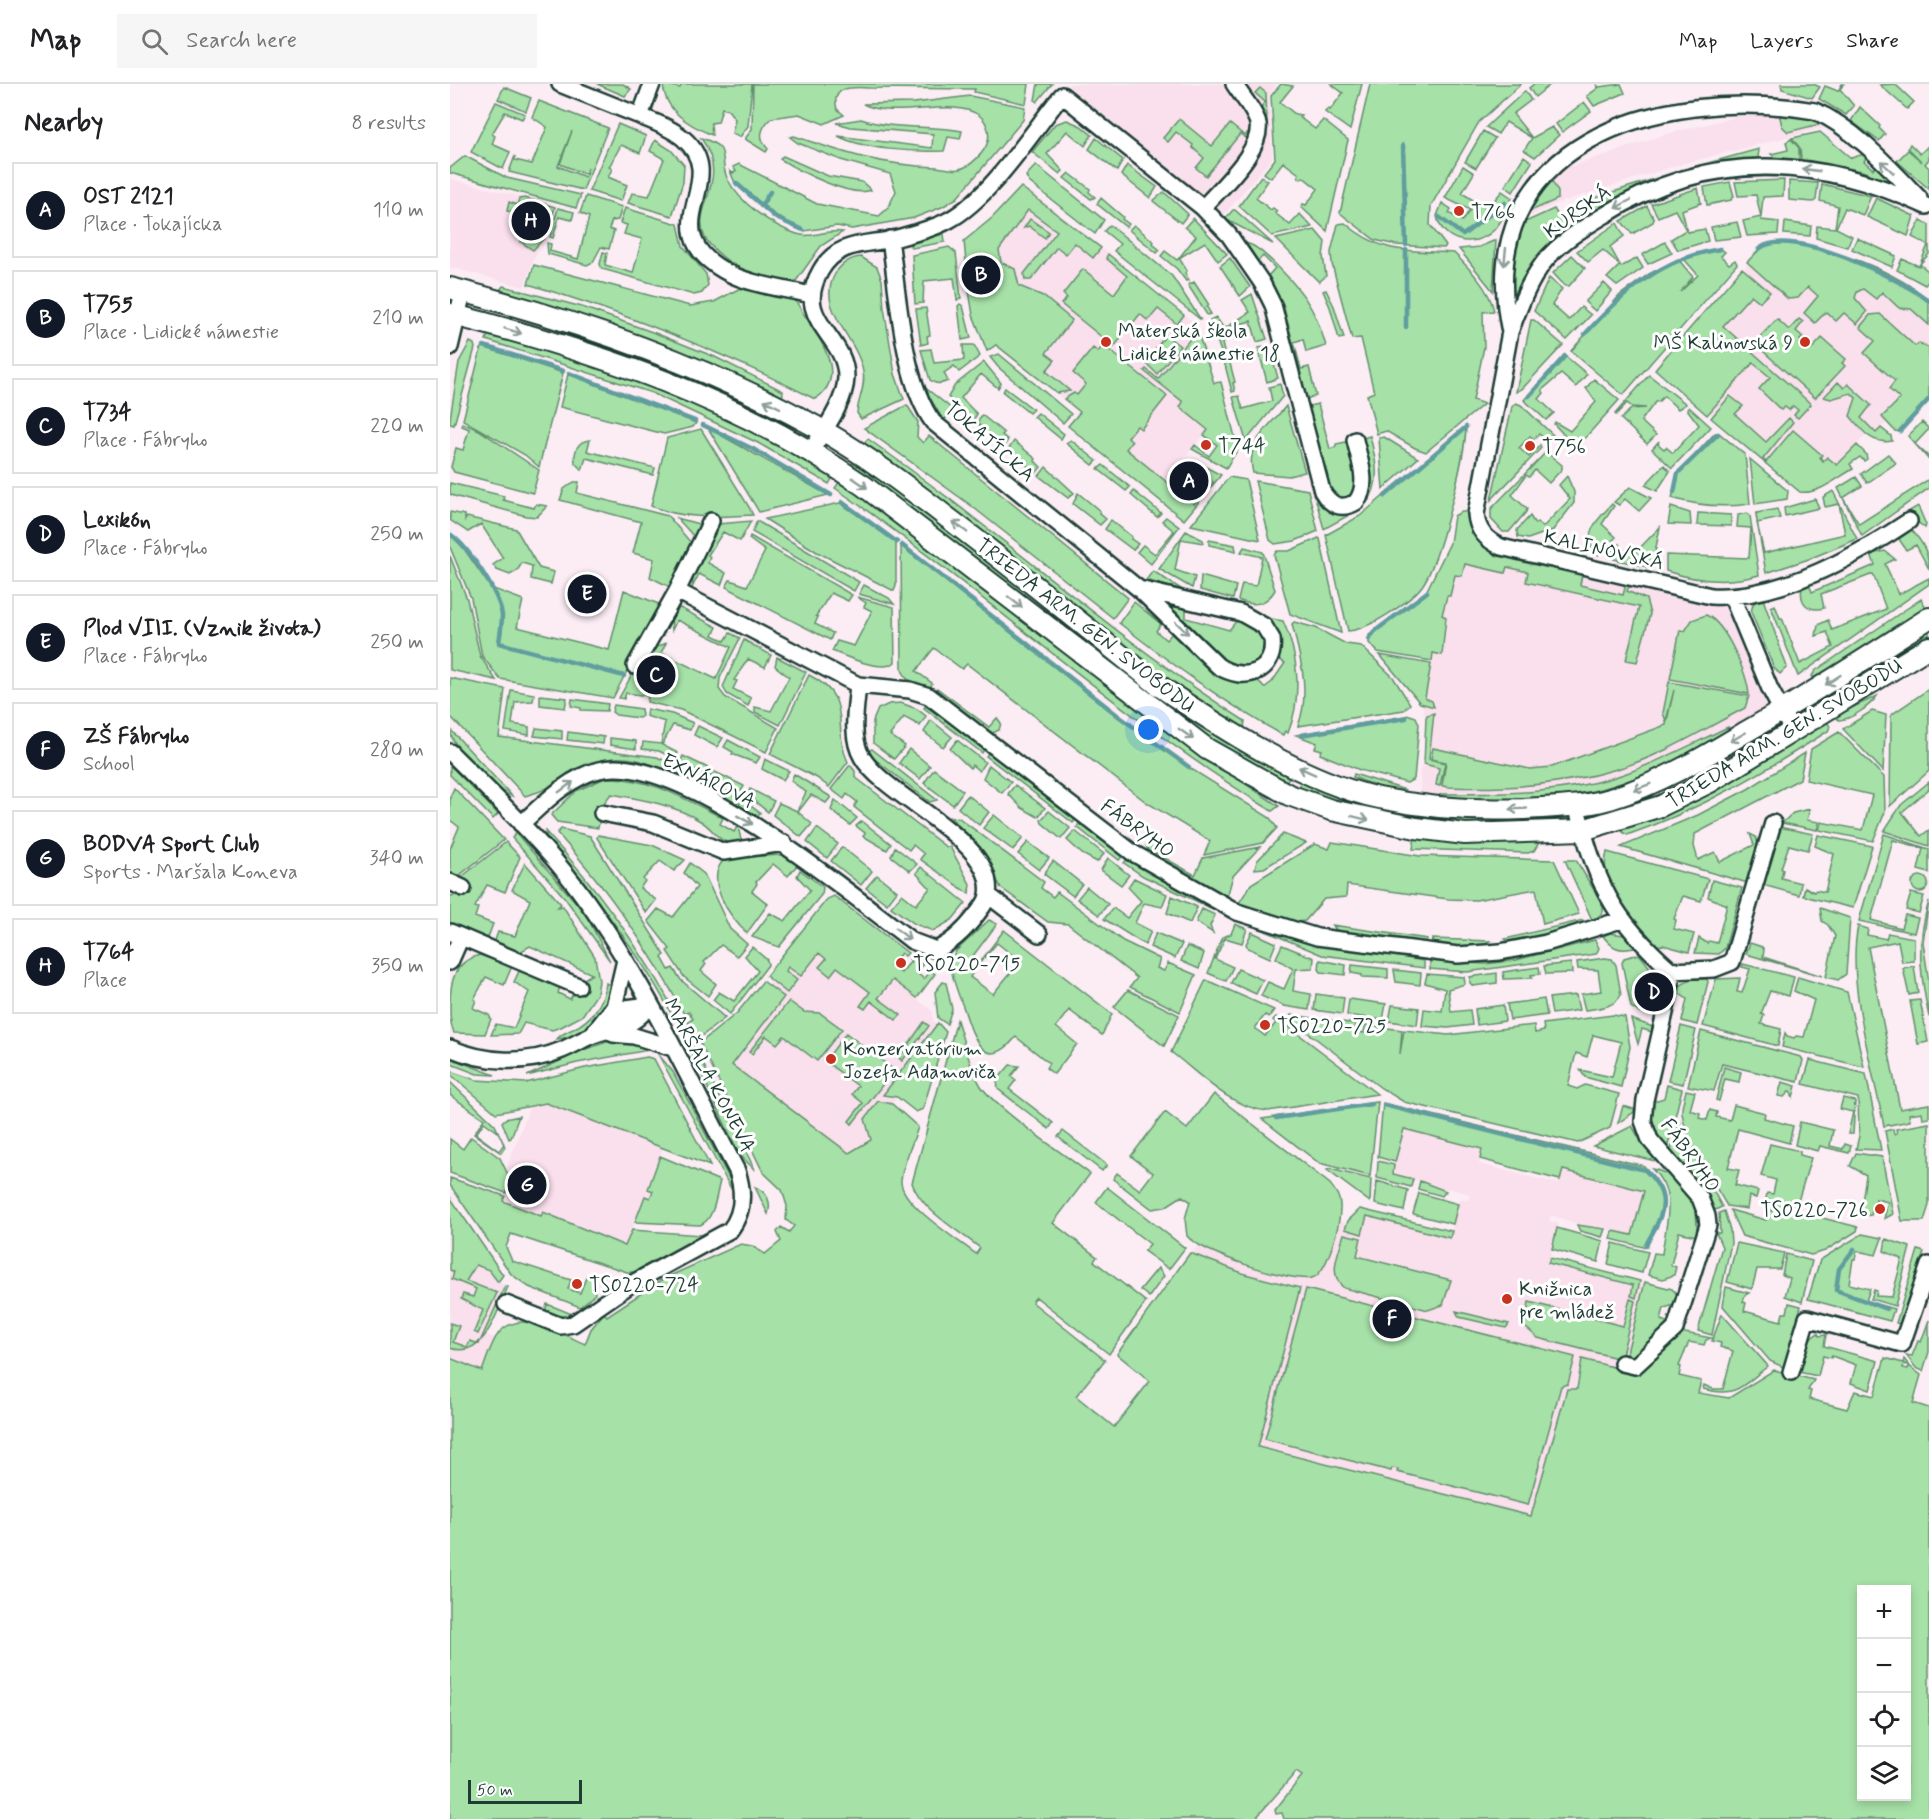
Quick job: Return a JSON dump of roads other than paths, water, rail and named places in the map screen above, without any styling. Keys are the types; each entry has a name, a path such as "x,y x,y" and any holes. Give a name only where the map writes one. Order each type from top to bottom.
{"street":[{"path":"560,84 640,116 680,135 691,145 699,160 701,182 690,224 693,242 716,265 729,273 811,295"},
{"path":"640,116 652,84"},
{"path":"1203,208 1250,153 1258,135 1257,120 1234,84"},
{"path":"811,451 841,397 846,373 840,356 813,309 811,295 822,269 838,251 852,245 890,239 948,220 972,204 1066,89 1203,208 1229,235 1268,293 1318,480 1327,500 1339,507 1356,502 1362,493 1362,476 1355,440"},
{"name":"KURSKÁ","path":"1737,90 1798,105 1838,124 1898,176 1928,207"},
{"name":"KURSKÁ","path":"1510,332 1504,294 1504,276 1507,241 1512,224 1547,162 1598,120"},
{"name":"KURSKÁ","path":"1510,332 1533,278 1551,254 1619,206 1664,185 1743,166 1783,166 1865,181 1928,207"},
{"name":"TOKAJÍCKA","path":"890,239 912,378 927,414 941,430 1139,589 1226,671 1237,675 1250,675 1268,660 1272,639 1258,620 1241,613 1139,589"},
{"path":"450,347 457,290"},
{"name":"TRIEDA ARM. GEN. SVOBODU","path":"457,290 651,350 774,405 824,431 934,508 1158,685 1221,727 1263,750 1339,785 1378,797 1463,809 1576,805 1608,800 1648,785 1695,762 1781,712 1929,618"},
{"name":"TRIEDA ARM. GEN. SVOBODU","path":"453,315 588,353 646,374 704,397 811,451 864,486 1207,749 1282,791 1331,810 1416,828 1475,834 1583,830 1661,806 1710,782 1929,647"},
{"name":"KALINOVSKÁ","path":"1510,332 1476,521 1484,536 1501,547 1711,596 1732,597 1788,582 1841,561 1909,521"},
{"path":"634,666 677,591 711,522"},
{"name":"FÁBRYHO","path":"677,591 858,685 910,690 929,696 1133,854 1237,912 1317,937 1447,954 1479,954 1546,943 1621,920"},
{"path":"1732,597 1781,712 1793,732"},
{"path":"858,685 856,738 862,758 874,773 966,846 983,871 988,895 1039,934"},
{"name":"MARŠALA KONEVA","path":"450,752 521,824 576,887 625,960 737,1171 742,1192 741,1209 735,1224 724,1235 630,1284 573,1324 561,1326 506,1304"},
{"name":"EXNÁROVA","path":"521,824 583,776 598,770 629,768 672,782 784,843 912,941 936,950 964,930 988,895"},
{"path":"1576,805 1602,886 1621,920 1647,949 1672,971 1714,969 1732,962 1773,823"},
{"path":"602,813 653,822 724,852 784,843"},
{"path":"450,962 456,935 578,986"},
{"path":"592,1035 614,1007 625,960"},
{"name":"FÁBRYHO","path":"1622,1363 1635,1366 1675,1329 1708,1225 1700,1198 1650,1140 1643,1121 1645,1100 1670,990 1672,971"},
{"path":"450,1048 471,1056 516,1061 540,1058 592,1035 627,1026 641,1016 650,1005"},
{"path":"592,1035 634,1036 673,1048"},
{"path":"1791,1372 1807,1318 1902,1344 1929,1265"}],"waterway":[{"path":"1403,145 1406,245"},
{"path":"736,183 776,218 803,230"},
{"path":"761,206 770,192"},
{"path":"1439,217 1463,235 1505,203"},
{"path":"1759,249 1774,243 1795,243 1819,249 1871,268 1929,301"},
{"path":"1585,334 1614,304 1645,279 1680,260 1720,249"},
{"path":"1406,250 1406,327"},
{"path":"484,346 563,371"},
{"path":"1529,396 1565,356"},
{"path":"569,373 695,421"},
{"path":"1900,431 1929,399"},
{"path":"703,425 753,449 831,495"},
{"path":"1385,496 1466,427"},
{"path":"1674,492 1678,473 1718,434"},
{"path":"842,502 897,542"},
{"path":"450,534 474,559 500,606 502,615 499,643 624,676"},
{"path":"902,545 1120,717 1189,767"},
{"path":"1369,639 1375,631 1427,592"},
{"path":"1301,735 1406,718"},
{"path":"1276,1118 1372,1104"},
{"path":"1384,1105 1645,1170 1654,1180 1663,1197 1661,1215 1646,1245"},
{"path":"1854,1249 1839,1269 1836,1290 1886,1309"}],"place":[{"name":"T766","path":"1459,211"},
{"name":"T764","path":"531,221"},
{"name":"T755","path":"981,275"},
{"name":"Materská škola Lidické námestie 18","path":"1106,342"},
{"name":"MŠ Kalinovská 9","path":"1805,342"},
{"name":"T744","path":"1206,445"},
{"name":"T756","path":"1530,446"},
{"name":"OST 2121","path":"1189,481"},
{"name":"Plod VIII. (Vznik života)","path":"587,594"},
{"name":"T734","path":"656,675"},
{"name":"TS0220-715","path":"901,963"},
{"name":"Lexikón","path":"1654,992"},
{"name":"TS0220-725","path":"1265,1025"},
{"name":"Konzervatórium Jozefa Adamoviča","path":"831,1059"},
{"name":"BODVA Sport Club","path":"527,1185"},
{"name":"TS0220-726","path":"1880,1209"},
{"name":"TS0220-724","path":"577,1284"},
{"name":"Knižnica pre mládež","path":"1507,1299"},
{"name":"ZŠ Fábryho","path":"1392,1319"}]}
